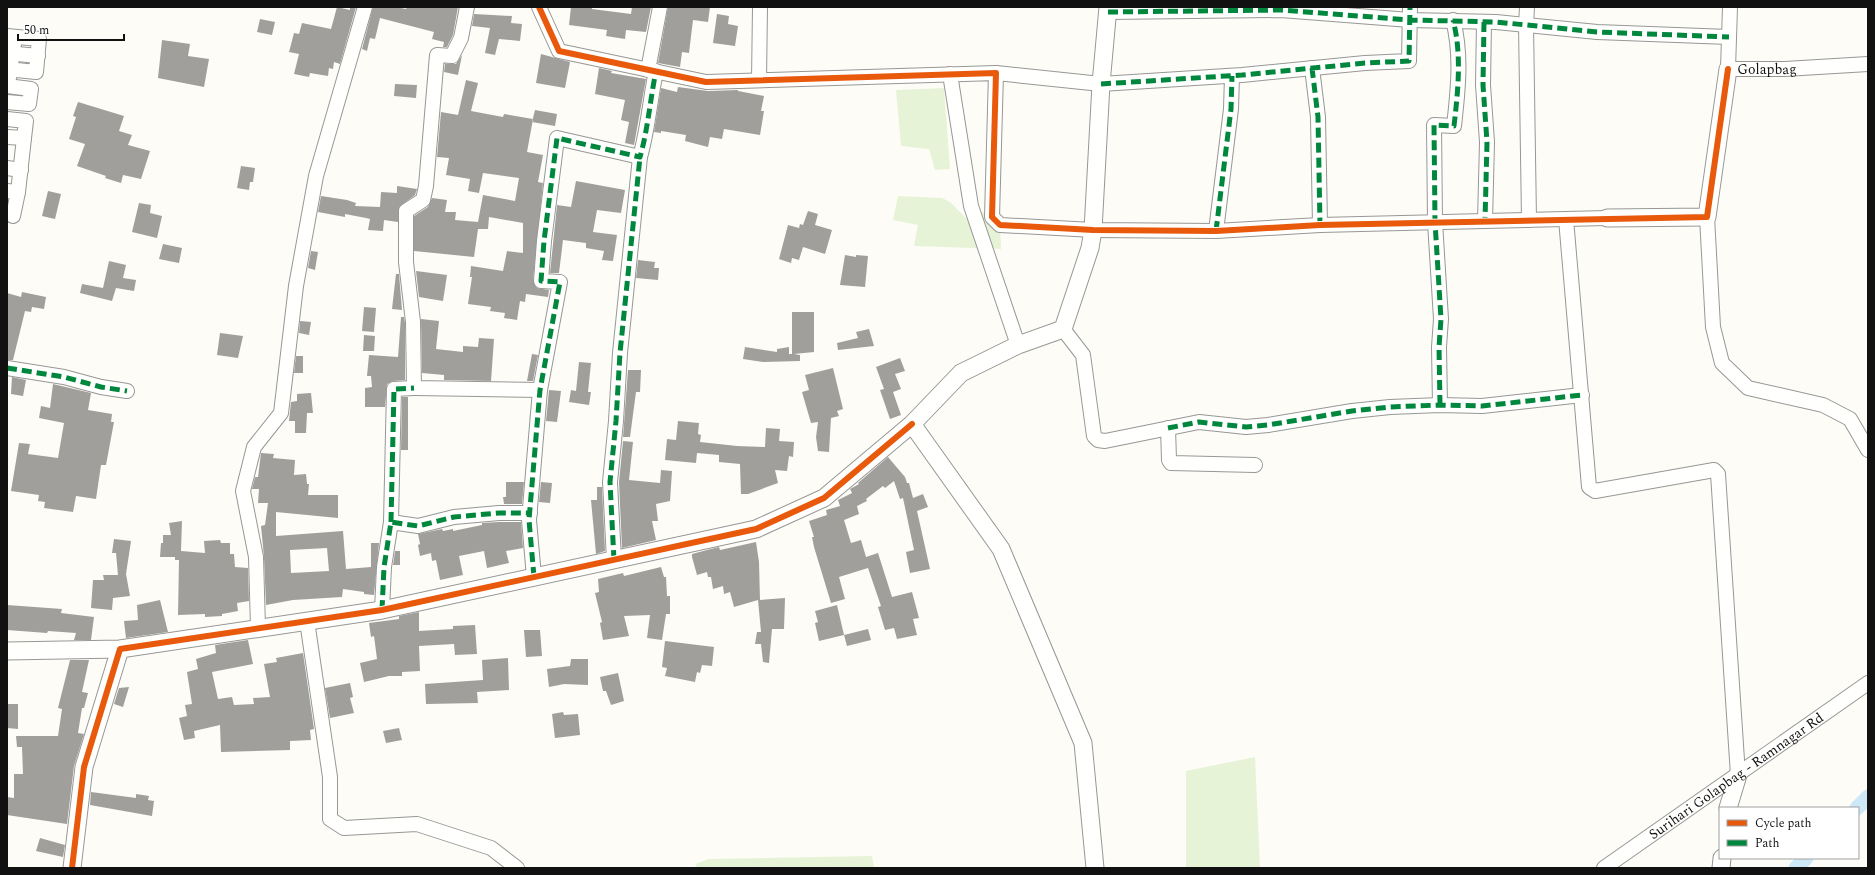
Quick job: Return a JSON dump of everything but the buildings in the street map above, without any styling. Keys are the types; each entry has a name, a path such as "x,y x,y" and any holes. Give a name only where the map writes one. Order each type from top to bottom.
{"street":[{"path":"258,628 256,557 243,490 254,447 281,413 296,286 316,176 365,7"},
{"path":"414,388 414,322 406,262 406,211 423,200 426,186 437,55 452,56 461,38 467,7"},
{"path":"539,7 559,51 706,82 996,73 1101,84 1232,76 1312,68 1409,61 1410,14"},
{"path":"614,560 610,482 622,329 640,157 647,134 648,106 660,7"},
{"path":"759,80 760,7"},
{"path":"1528,7 1526,25 1529,220"},
{"name":"Golapbag","path":"1730,7 1728,69 1785,69 1868,64"},
{"path":"1063,329 1090,248 1093,230 1101,84 1108,10 1281,10 1410,14 1453,20 1597,32 1729,37"},
{"path":"1440,405 1439,347 1441,319 1435,222 1434,125 1454,126 1457,100 1458,41 1453,20"},
{"path":"1484,22 1483,86 1487,142 1485,221"},
{"path":"7,90 11,37 39,39 36,72 31,89 24,138 14,169 12,192 13,216"},
{"path":"10,54 38,56"},
{"path":"1312,68 1318,117 1320,225"},
{"path":"9,69 36,72"},
{"path":"1728,69 1708,217 1713,327 1722,363 1748,388 1823,405 1850,418 1868,450"},
{"path":"996,73 992,217 1000,225 1093,230 1216,231 1320,225 1708,217"},
{"path":"950,74 971,206 1018,345"},
{"path":"1216,231 1231,109 1232,76"},
{"path":"7,86 31,89"},
{"path":"7,102 29,104"},
{"path":"7,119 26,121"},
{"path":"7,137 24,138"},
{"path":"534,577 530,513 540,390 560,282 541,281 544,241 557,138 640,157"},
{"path":"1566,219 1589,487 1591,490 1714,470 1718,474 1738,775 1728,807"},
{"path":"7,651 120,648 382,610 756,529 824,498 912,424 961,373 1018,345 1063,329"},
{"path":"1063,329 1082,355 1094,436 1098,440 1105,441 1199,422 1253,427 1352,411 1440,405 1482,406 1582,395"},
{"path":"7,368 64,377 102,387 127,391"},
{"path":"382,610 384,567 391,522 394,389 540,390"},
{"path":"912,424 1001,549 1083,742 1095,868"},
{"path":"1168,428 1169,460 1171,463 1255,465"},
{"path":"391,522 418,526 454,517 499,512 530,513"},
{"path":"307,621 330,777 330,819 344,828 417,824 491,848 517,868"},
{"path":"72,868 84,767 120,648"},
{"name":"Surihari Golapbag - Ramnagar Rd","path":"1604,868 1868,683"}],"green space":[{"path":"944,88 950,169 935,170 929,149 901,146 896,90"},
{"path":"898,196 942,198 950,202 968,220 983,212 1000,225 1001,249 914,246 918,225 893,220"},
{"path":"1255,757 1260,868 1186,868 1186,771"},
{"path":"872,856 874,868 698,868 695,864 709,859"}],"waterway":[{"path":"1858,807 1868,797"},
{"path":"1796,868 1805,859"}],"marked path":[{"path":"1101,84 1242,75 1365,63 1409,61 1410,7"},
{"path":"1108,12 1281,10 1410,20 1496,22 1597,32 1729,37"},
{"path":"1440,405 1439,347 1441,319 1435,222 1434,125 1454,126 1458,86 1458,46 1453,20"},
{"path":"1484,22 1483,85 1487,142 1485,221"},
{"path":"1312,68 1318,117 1320,225"},
{"path":"534,577 529,520 540,390 560,282 541,281 544,241 557,138 640,157 656,71"},
{"path":"1216,231 1231,109 1232,76"},
{"path":"614,560 610,482 616,421 620,353 640,157"},
{"path":"7,368 64,377 101,387 127,391"},
{"path":"391,522 394,389 414,388"},
{"path":"1168,428 1199,422 1246,427 1268,425 1352,411 1390,407 1440,405 1482,406 1582,395"},
{"path":"382,610 384,567 391,522 418,526 454,517 499,513 530,513"}],"cycle path":[{"path":"539,7 559,51 706,82 996,73 992,217 1000,225 1093,230 1216,231 1320,225 1707,217 1728,69"},
{"path":"72,868 84,767 120,649 382,610 756,529 824,498 912,424"}]}
